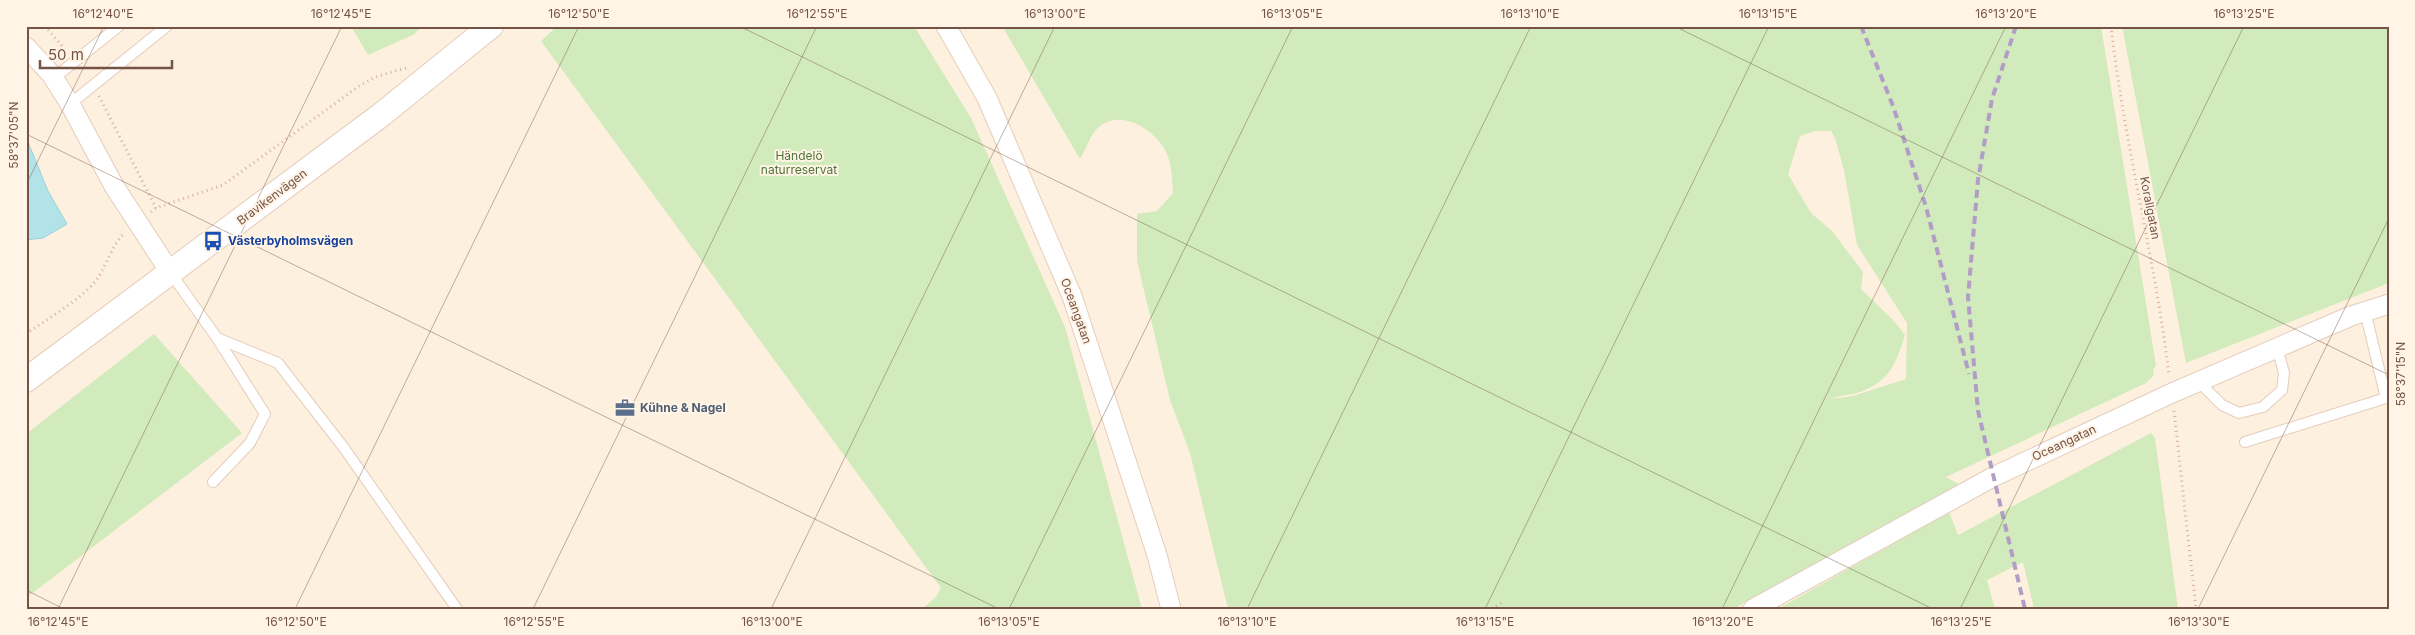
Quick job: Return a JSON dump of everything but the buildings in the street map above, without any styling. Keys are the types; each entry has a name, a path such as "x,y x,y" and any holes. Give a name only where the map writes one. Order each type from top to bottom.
{"street":[{"name":"Bravikenvägen","path":"26,380 381,115 491,26"},
{"name":"Oceangatan","path":"946,26 986,98 1072,296 1157,555 1171,609"},
{"path":"26,47 54,78 114,186 170,272"},
{"name":"Oceangatan","path":"1752,609 1994,477 2172,392 2365,311 2389,304"}],"lane":[{"path":"54,78 118,26"},
{"path":"70,104 167,26"},
{"path":"170,272 217,338 265,414 250,443 213,482"},
{"path":"2245,442 2386,398 2365,311"},
{"path":"217,338 278,363 344,448 457,609"},
{"path":"2198,381 2222,405 2239,412 2263,407 2282,390 2284,373 2277,348"}],"path":[{"path":"45,26 74,61"},
{"name":"Korallgatan","path":"2111,26 2117,82 2154,275 2172,392 2196,609"},
{"path":"26,334 91,286 105,268 117,239 156,208 223,185 359,86 375,77 411,67"},
{"path":"94,86 156,208"},
{"path":"1492,609 1504,601"}],"green space":[{"path":"351,26 423,26 413,35 368,55"},
{"name":"Händelö naturreservat","path":"557,26 914,26 971,118 1065,327 1142,609 922,609 936,597 941,588 541,41"},
{"path":"1002,26 2101,26 2156,365 2153,370 2154,375 2146,383 1946,477 1962,486 1733,609 1228,609 1190,453 1170,400 1137,261 1137,214 1157,211 1173,193 1169,159 1156,138 1148,131 1129,121 1119,120 1109,121 1097,129 1080,159","holes":["1815,131 1831,131 1835,138 1844,170 1857,245 1907,323 1906,379 1853,396 1831,399 1868,389 1884,378 1898,355 1905,335 1894,321 1861,289 1863,272 1832,231 1811,213 1788,174 1800,136"]},
{"path":"2122,26 2389,26 2389,283 2186,363"},
{"path":"154,334 242,433 26,598 26,434"},
{"path":"2151,433 2155,438 2178,609 2034,609 2023,562 1987,580 1995,609 1778,609 1949,512 1958,535"}],"water":[{"path":"26,137 48,191 67,224 43,238 26,240"}],"railway":[{"path":"1861,26 1893,106 1926,207 1969,374"},
{"path":"2016,26 1992,99 1978,180 1968,297 1978,411 2025,609"}],"place":[{"name":"Västerbyholmsvägen","path":"213,241"},
{"name":"Kühne & Nagel","path":"625,408"}]}
